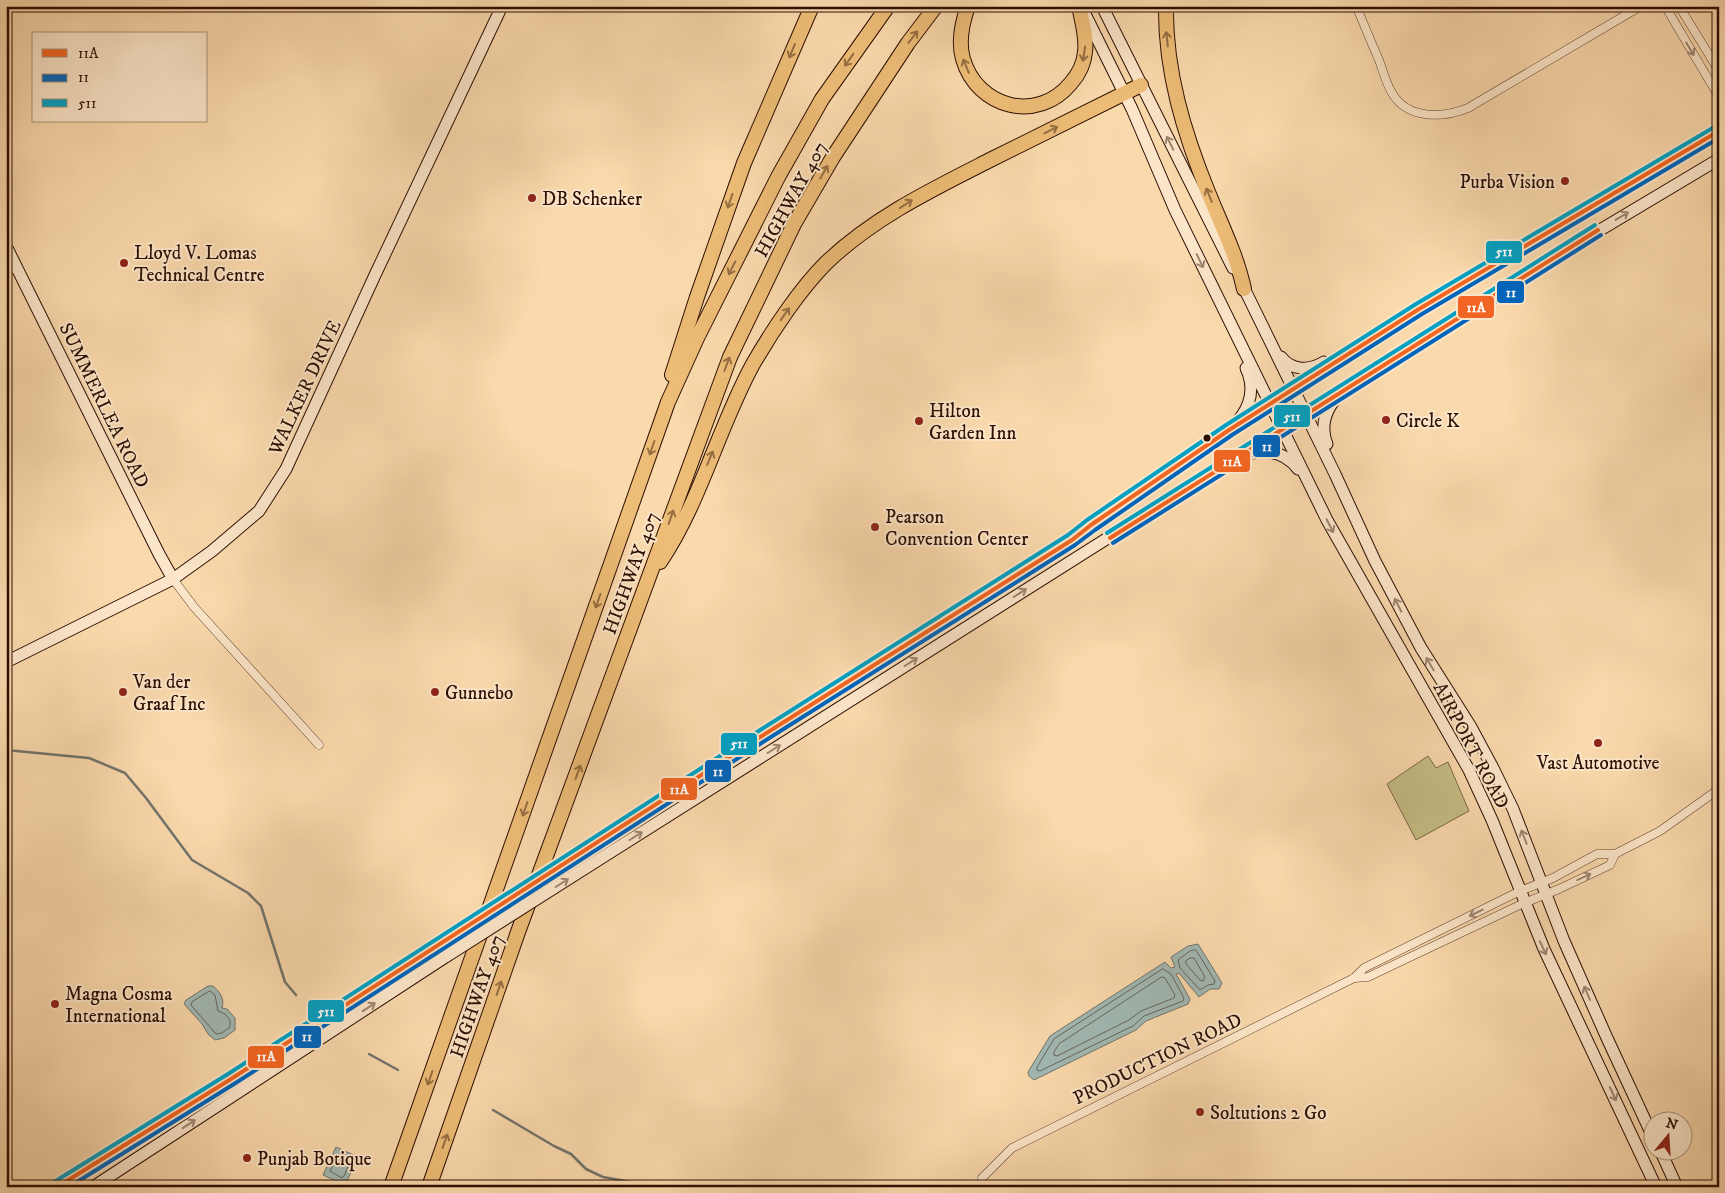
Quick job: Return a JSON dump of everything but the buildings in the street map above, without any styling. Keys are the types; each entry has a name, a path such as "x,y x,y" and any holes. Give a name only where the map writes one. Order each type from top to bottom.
{"highway":[{"path":"668,402 673,372 744,163 812,6"},
{"name":"HIGHWAY 407","path":"392,1187 668,402 697,338 778,177 822,99 888,6"},
{"name":"HIGHWAY 407","path":"428,1187 518,932 730,357 794,224 833,156 908,43 936,6"},
{"path":"968,6 960,39 963,60 970,77 989,96 1010,106 1022,107 1039,105 1052,100 1068,87 1076,76 1083,63 1086,49 1080,6"},
{"path":"1166,6 1166,29 1170,66 1179,109 1197,165 1240,269 1244,290"},
{"path":"649,579 677,538 729,413 753,365 793,303 826,264 865,230 915,198 1141,85"}],"main road":[{"name":"WALKER DRIVE","path":"6,662 173,579 212,551 260,511 286,469 502,6"},
{"name":"AIRPORT ROAD","path":"1080,6 1124,94 1175,210 1341,546 1469,770 1492,820 1544,949 1656,1187"},
{"name":"AIRPORT ROAD","path":"1102,6 1294,389 1376,561 1421,648 1471,727 1513,809 1564,941 1642,1113"},
{"path":"57,1187 231,1079 766,733 1072,540 1229,430 1419,309 1719,132"},
{"path":"93,1187 595,862 1549,260 1719,159"},
{"name":"SUMMERLEA ROAD","path":"6,246 173,579"},
{"path":"1229,430 1244,414 1252,392 1249,374 1232,339 1231,325"},
{"path":"1271,343 1286,364 1302,369 1316,367 1334,356 1346,356"},
{"path":"1335,474 1335,459 1326,442 1323,430 1328,408 1343,390"},
{"path":"1237,457 1261,451 1270,451 1284,456 1293,462 1309,483"},
{"path":"1664,1160 1676,1187"}],"street":[{"path":"1356,6 1392,93 1403,106 1436,116 1454,114 1468,108 1641,6"},
{"path":"1667,6 1668,11 1719,97"},
{"path":"1678,6 1719,71"},
{"path":"173,579 194,607 319,745"},
{"path":"1615,854 1660,831 1719,789"},
{"name":"PRODUCTION ROAD","path":"982,1178 1012,1148 1354,978 1364,968 1520,891 1542,883 1597,854 1615,854 1610,865 1524,903 1368,977 1354,978"}],"shaded area":[{"path":"1428,756 1436,768 1448,762 1469,811 1416,840 1387,784"}],"water":[{"path":"1198,944 1222,983 1219,989 1210,989 1199,997 1179,973 1176,974 1190,999 1188,1004 1146,1021 1136,1030 1034,1080 1029,1076 1028,1072 1050,1036 1165,962 1171,968 1175,967 1171,957 1188,946"},
{"path":"208,986 213,986 218,991 222,999 222,1008 227,1009 235,1018 235,1030 224,1038 215,1040 184,1004 186,1000"},
{"path":"336,1147 356,1156 356,1162 345,1185 323,1175"}],"waterway":[{"path":"6,750 89,758 125,773 192,860 248,893 261,906 285,982 296,995"},
{"path":"369,1054 398,1070"},
{"path":"493,1110 571,1154 586,1169 603,1177 642,1184 644,1187"}],"transit line":[{"name":"511","path":"54,1182 228,1074 754,734 1068,535 1226,425 1416,304 1716,126"},
{"name":"11A","path":"57,1187 231,1079 757,739 1072,540 1229,430 1419,309 1719,131"},
{"name":"11","path":"69,1187 234,1084 760,744 1075,545 1232,435 1422,314 1719,138"},
{"name":"511","path":"1107,533 1595,225"},
{"name":"11A","path":"1110,538 1598,230"},
{"name":"11","path":"1113,543 1601,235"}],"place":[{"name":"Purba Vision","path":"1565,181"},
{"name":"DB Schenker","path":"532,198"},
{"name":"Lloyd V. Lomas Technical Centre","path":"124,263"},
{"name":"Circle K","path":"1386,420"},
{"name":"Hilton Garden Inn","path":"919,421"},
{"name":"Pearson Convention Center","path":"875,527"},
{"name":"Van der Graaf Inc","path":"123,692"},
{"name":"Gunnebo","path":"435,692"},
{"name":"Vast Automotive","path":"1598,743"},
{"name":"Magna Cosma International","path":"55,1004"},
{"name":"Soltutions 2 Go","path":"1200,1112"},
{"name":"Punjab Botique","path":"247,1158"}]}
